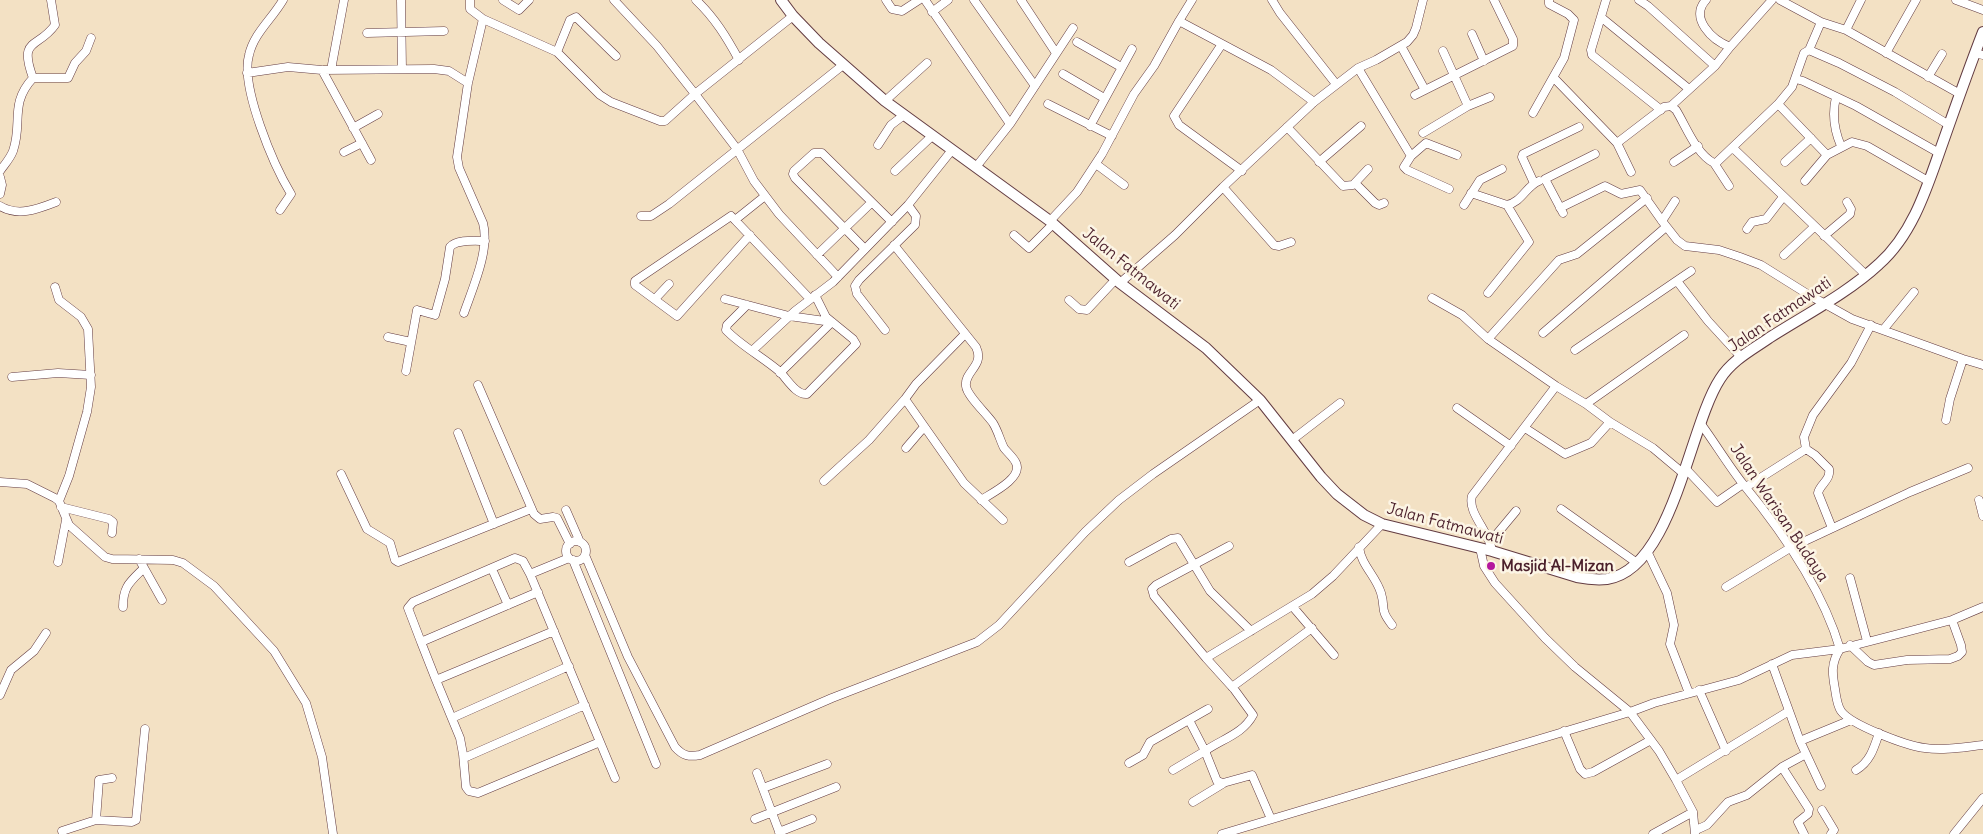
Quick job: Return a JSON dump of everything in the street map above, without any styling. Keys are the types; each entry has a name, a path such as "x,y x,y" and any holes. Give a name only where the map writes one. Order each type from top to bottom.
{"street":[{"path":"33,78 27,55 32,44 51,31 56,25 51,0"},
{"path":"280,210 291,194 279,175 259,123 247,73 248,56 255,38 283,0"},
{"path":"331,70 344,0"},
{"path":"401,0 402,69"},
{"path":"470,0 472,12 483,19 557,52 606,99 660,121 668,120 695,94 793,16"},
{"path":"503,0 519,10 529,0"},
{"path":"614,0 656,46 695,94 737,149 754,181 779,214 838,277"},
{"path":"696,0 713,17 724,32 739,60"},
{"name":"Jalan Fatmawati","path":"781,0 793,16 819,43 885,101 1051,222 1118,281 1206,348 1260,400 1321,477 1337,494 1364,514 1382,524 1480,548 1491,546 1577,577 1590,579 1608,578 1628,570 1647,551 1658,534 1685,471 1710,397 1721,378 1742,357 1866,275 1892,251 1917,211 1960,94 1979,54 1983,32"},
{"path":"886,0 892,9 902,12 919,0"},
{"path":"924,0 1010,124"},
{"path":"932,12 948,0"},
{"path":"974,0 1035,86"},
{"path":"1020,0 1056,53"},
{"path":"1014,235 1030,248 1077,192 1096,164 1134,94 1154,66 1192,0"},
{"path":"1272,0 1280,13 1336,84"},
{"path":"1069,300 1080,309 1086,310 1118,281 1175,235 1314,102 1358,68 1400,46 1413,35 1423,0"},
{"path":"1415,96 1513,46 1514,43 1494,0"},
{"path":"1533,113 1564,58 1574,20 1568,14 1549,4 1549,0"},
{"path":"1606,0 1591,50 1592,55 1660,110"},
{"path":"1639,0 1650,3 1715,66"},
{"path":"1694,0 1699,8 1701,22 1711,33 1730,47"},
{"path":"1699,8 1706,0"},
{"path":"1671,106 1715,66 1772,0"},
{"path":"1780,0 1821,22 1846,30 1960,94"},
{"path":"1846,30 1861,0"},
{"path":"1886,53 1916,0"},
{"path":"1956,0 1983,10"},
{"path":"557,52 570,20 576,17 616,56"},
{"path":"1602,18 1689,89"},
{"path":"464,313 476,280 486,233 459,168 457,157 468,83 483,19"},
{"path":"1179,21 1271,70 1314,102"},
{"path":"1714,163 1719,161 1733,148 1778,104 1792,87 1804,53 1809,50 1821,22"},
{"path":"976,168 1010,124 1073,28"},
{"path":"367,33 444,31"},
{"path":"1472,34 1484,61"},
{"path":"33,78 68,78 75,64 86,51 91,38"},
{"path":"1077,42 1121,67"},
{"path":"1222,44 1174,116 1179,125 1242,170"},
{"path":"1400,46 1424,90"},
{"path":"1090,126 1132,49"},
{"path":"1809,50 1895,92 1949,124"},
{"path":"1443,51 1468,106"},
{"path":"1928,77 1942,54"},
{"path":"885,101 927,63"},
{"path":"642,216 651,216 662,209 843,65"},
{"path":"247,73 288,66 322,70 442,69 449,71 468,83"},
{"path":"1358,68 1411,156"},
{"path":"322,70 371,160"},
{"path":"1063,74 1104,98"},
{"path":"0,171 13,152 16,140 18,101 22,92 33,78"},
{"path":"1554,78 1617,143 1631,172"},
{"path":"1796,79 1836,96 1939,153"},
{"path":"1836,96 1834,123 1841,146"},
{"path":"1424,133 1468,106 1490,97"},
{"path":"1048,104 1112,136"},
{"path":"1778,104 1827,155"},
{"path":"1617,143 1667,105 1671,106 1676,110 1698,146 1707,158 1714,163 1729,186"},
{"path":"353,128 378,114"},
{"path":"878,145 891,124 904,115"},
{"path":"1319,162 1361,126"},
{"path":"1287,127 1341,185 1350,186 1356,183 1368,169"},
{"path":"1534,183 1522,155 1579,127"},
{"path":"895,170 932,136"},
{"path":"1785,162 1811,138"},
{"path":"1805,181 1827,155 1841,146 1852,142 1867,146 1928,181"},
{"path":"344,152 362,143"},
{"path":"1449,189 1405,169 1406,163 1426,143 1456,155"},
{"path":"1674,162 1698,146"},
{"path":"1733,148 1866,275"},
{"path":"752,350 789,316 838,277 908,206 952,150"},
{"path":"865,249 795,178 794,171 814,153 820,152 892,222"},
{"path":"1472,193 1507,205 1514,203 1534,183 1595,154"},
{"path":"1096,164 1124,185"},
{"path":"1464,205 1480,180 1502,169"},
{"path":"0,177 2,191 0,194"},
{"path":"1545,179 1561,211 1604,186 1621,194 1640,190 1664,224 1677,240 1685,246 1719,250 1761,265 1823,304 1852,319 1964,360 1983,365"},
{"path":"1356,183 1375,203 1379,205 1384,202"},
{"path":"1223,187 1274,245 1279,246 1291,242"},
{"path":"735,220 766,196"},
{"path":"1747,229 1752,222 1766,219 1783,197"},
{"path":"1488,339 1559,260 1577,254 1647,198"},
{"path":"1543,333 1664,224 1675,201"},
{"path":"0,206 6,209 32,211 56,202"},
{"path":"1824,236 1850,214 1851,209 1847,202"},
{"path":"817,255 871,203"},
{"path":"1488,293 1529,242 1507,205"},
{"path":"885,330 857,294 855,286 916,222 916,216 908,206"},
{"path":"747,305 727,325 726,330 780,373 804,395 821,381 856,344 853,339 824,314 813,297 731,216 635,281 635,285 677,316 750,236"},
{"path":"1784,255 1814,227"},
{"path":"406,371 417,310 436,315 445,280 450,247 460,242 485,241"},
{"path":"894,245 976,347 979,356 966,381 966,389 994,425 1005,449 1018,468 1012,479 981,500"},
{"path":"1575,350 1691,271"},
{"path":"1677,281 1708,321 1742,357"},
{"path":"655,299 669,284"},
{"path":"55,287 59,300 82,317 88,329 91,375 87,412 60,504"},
{"path":"1883,330 1914,292"},
{"path":"1432,298 1462,315 1488,339 1556,386 1653,448 1685,471 1717,502 1806,449"},
{"path":"725,299 789,316 832,322"},
{"path":"780,373 832,322"},
{"path":"1832,528 1818,492 1828,478 1829,469 1826,464 1806,449 1804,437 1813,415 1851,363 1871,325"},
{"path":"824,481 869,440 916,384 965,334"},
{"path":"1586,404 1684,334"},
{"path":"388,337 411,342"},
{"path":"1946,420 1950,399 1964,360"},
{"path":"12,377 58,373 91,375"},
{"path":"478,385 536,518 557,518 570,544"},
{"path":"1516,511 1491,546 1473,510 1471,498 1556,386"},
{"path":"905,399 964,483 1003,520"},
{"path":"566,510 580,542 585,547 585,555 628,657 675,747 680,753 686,755 700,754 832,698 976,642 999,626 1085,532 1119,500 1153,474 1260,400"},
{"path":"1292,440 1340,403"},
{"path":"1457,408 1511,446"},
{"path":"1525,428 1565,454 1590,443 1610,422"},
{"name":"Jalan Warisan Budaya","path":"1701,424 1790,548 1823,604 1840,649"},
{"path":"906,448 924,427"},
{"path":"458,433 494,524"},
{"path":"1726,588 1790,548 1968,468"},
{"path":"341,474 367,529 390,543 395,560 398,562 531,508"},
{"path":"0,482 27,484 50,494 60,504 66,520 75,531 105,557 112,559 173,560 191,568 214,586 274,650 306,703 322,757 333,834"},
{"path":"1979,500 1983,516"},
{"path":"60,504 109,519 113,522 112,533"},
{"path":"1561,509 1637,563"},
{"path":"58,562 66,520"},
{"path":"1206,658 1312,594 1333,576 1358,547 1382,524"},
{"path":"1129,562 1176,537 1181,542 1210,591 1251,631"},
{"path":"580,542 570,544 566,550 656,764"},
{"path":"1173,770 1243,730 1253,716 1252,712 1232,687 1160,603 1152,591 1156,585 1229,546"},
{"path":"1358,547 1361,559 1382,594 1384,614 1392,625"},
{"path":"1480,548 1484,566 1501,590 1575,667 1630,712 1676,780 1693,812 1695,832 1707,825 1728,802 1747,795 1782,767 1806,754"},
{"path":"1647,551 1667,593 1674,625 1670,644 1689,694"},
{"path":"530,574 571,559 580,560 585,555"},
{"path":"600,742 478,794 472,793 466,787 464,758 460,738 408,610 410,604 519,558 524,561 538,592 615,778"},
{"path":"140,559 162,600"},
{"path":"123,607 125,588 144,568"},
{"path":"492,569 508,605"},
{"path":"1850,578 1867,641"},
{"path":"421,642 538,592"},
{"path":"1293,606 1334,655"},
{"path":"1222,834 1630,712 1654,703 1747,677 1792,655 1840,649 1952,620 1983,607"},
{"path":"1850,645 1868,662 1874,665 1907,660 1950,659 1962,652 1962,645 1952,620"},
{"path":"1232,687 1312,628"},
{"path":"436,680 554,631"},
{"path":"0,695 11,670 34,651 46,632"},
{"path":"1840,649 1833,659 1832,677 1840,710 1851,720 1879,733 1924,748 1941,749 1983,745"},
{"path":"614,662 628,657"},
{"path":"1772,664 1800,741 1822,786"},
{"path":"452,718 569,666"},
{"path":"1699,690 1726,751"},
{"path":"464,758 585,705"},
{"path":"1129,763 1142,755 1150,742 1208,709"},
{"path":"1676,780 1789,711"},
{"path":"1188,720 1205,751 1217,780 1224,783"},
{"path":"1800,741 1851,720"},
{"path":"54,834 96,820 132,822 136,820 145,729"},
{"path":"1564,731 1580,769 1585,774 1593,772 1650,740"},
{"path":"1856,770 1864,766 1869,758 1879,733"},
{"path":"762,788 827,764"},
{"path":"1782,767 1809,809 1808,814 1798,822 1804,834"},
{"path":"757,773 779,833 812,819"},
{"path":"1193,802 1224,783 1252,775 1271,819"},
{"path":"96,820 99,780 112,778"},
{"path":"755,819 836,787"},
{"path":"1954,834 1983,798"},
{"path":"1822,810 1834,830 1831,834"},
{"path":"1653,834 1693,812"}],"place":[{"name":"Masjid Al-Mizan","path":"1491,566"}]}
